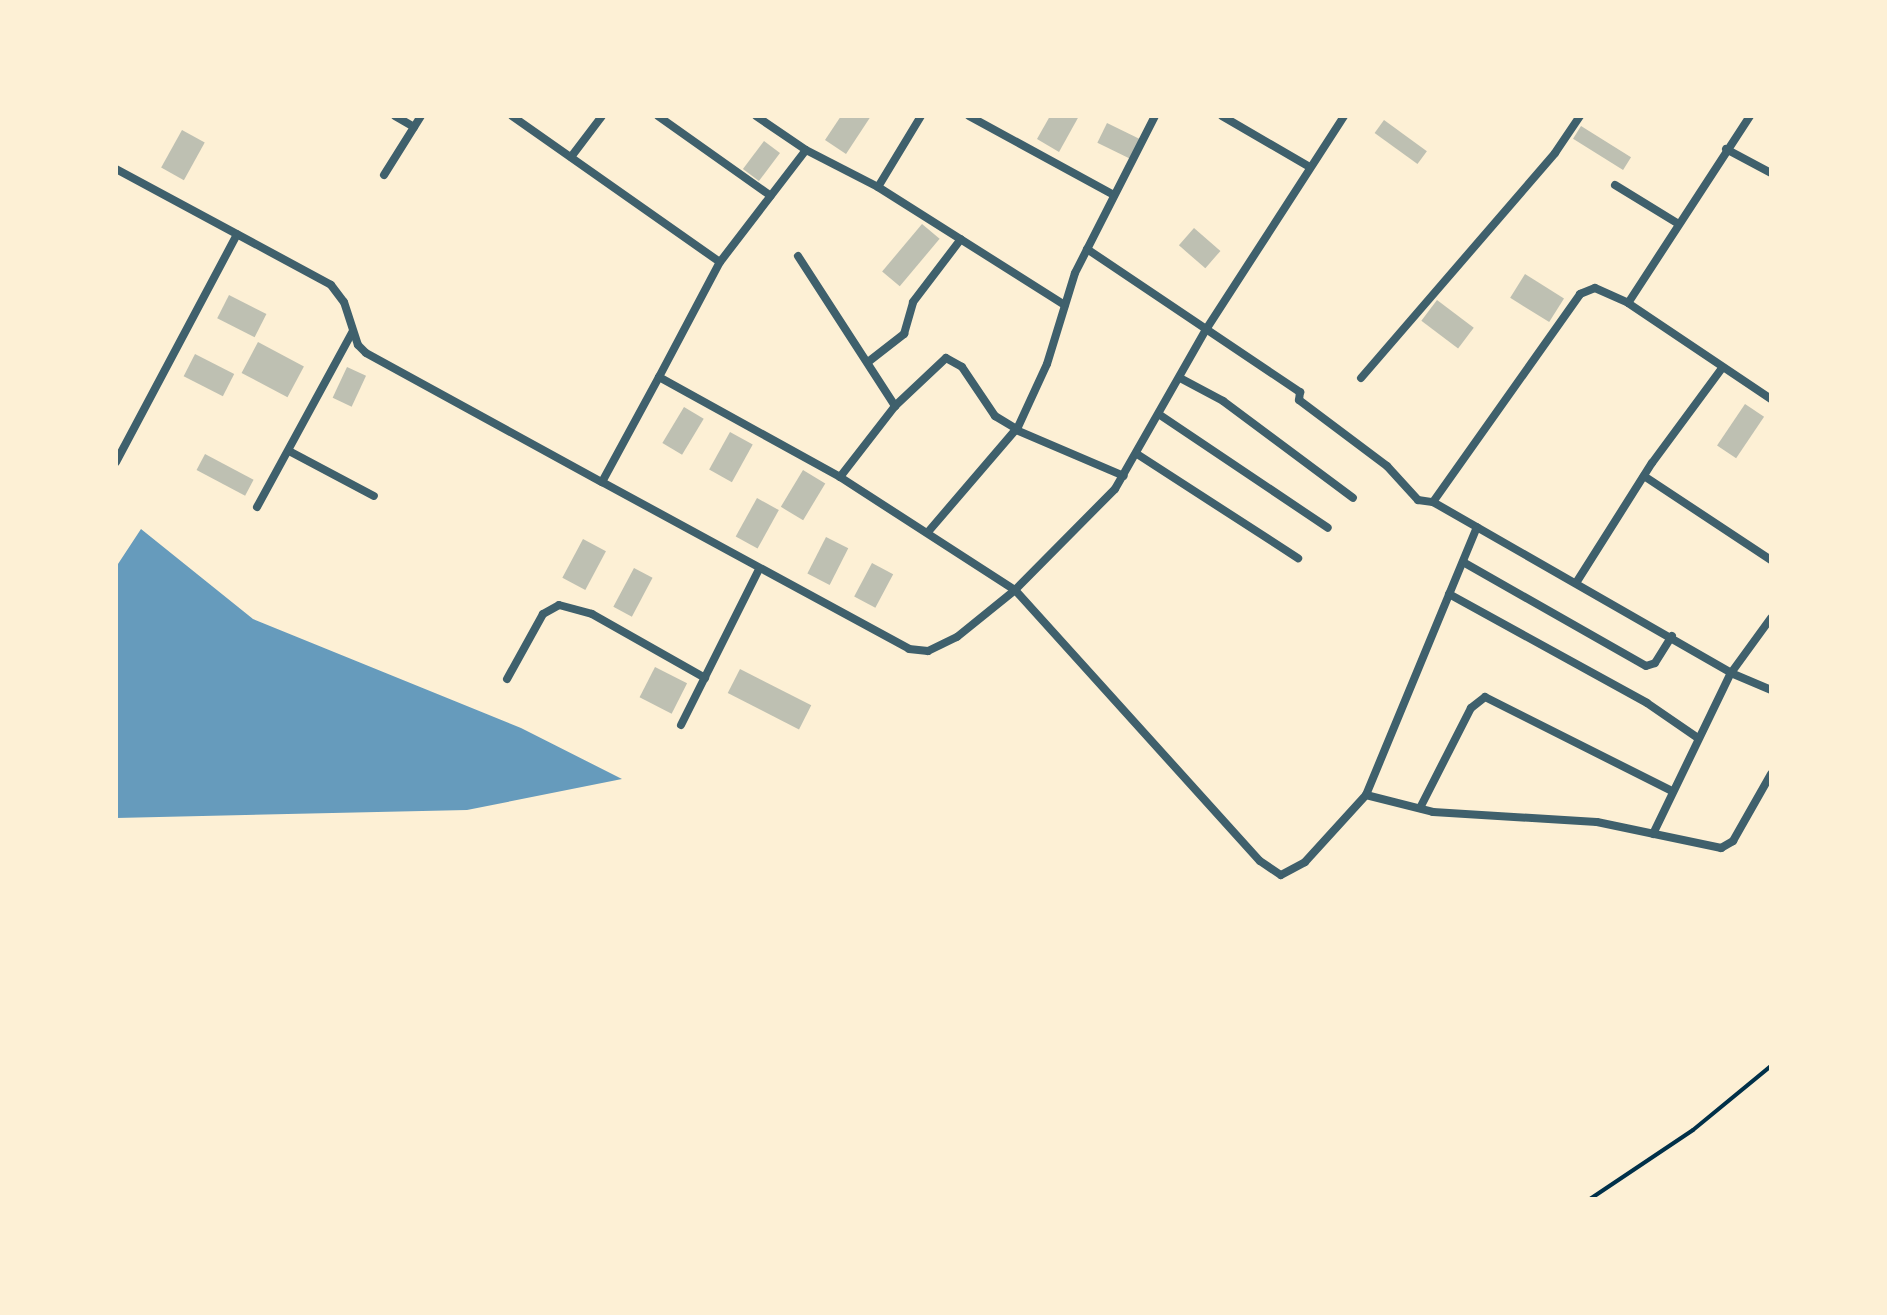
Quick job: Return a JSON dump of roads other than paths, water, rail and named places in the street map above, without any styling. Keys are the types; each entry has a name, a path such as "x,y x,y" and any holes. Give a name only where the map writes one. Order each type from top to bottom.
{"street":[{"path":"395,116 414,127"},
{"path":"384,175 421,116"},
{"path":"512,116 720,262"},
{"path":"571,157 602,116"},
{"path":"658,116 771,196"},
{"path":"756,116 806,150 878,187 1065,305"},
{"path":"878,187 921,116"},
{"path":"969,116 1114,195"},
{"path":"928,532 1016,429 1087,249 1155,116"},
{"path":"1222,116 1308,166"},
{"path":"116,170 331,285 344,302 353,331 366,353 895,645 928,651 957,637 1015,590 1093,516 1124,476 1207,328 1308,166 1344,116"},
{"path":"1361,378 1547,163 1580,116"},
{"path":"1628,303 1677,223 1750,116"},
{"path":"1726,149 1771,173"},
{"path":"602,482 720,262 806,150"},
{"path":"1615,185 1677,223"},
{"path":"116,462 237,234"},
{"path":"868,362 904,334 913,302 961,239"},
{"path":"1087,249 1300,392 1299,400 1387,466 1418,500 1433,502 1672,636 1731,673 1771,690"},
{"path":"798,256 895,406"},
{"path":"1433,502 1580,294 1595,288 1628,303 1771,399"},
{"path":"257,507 353,331"},
{"path":"840,477 895,406 934,367 952,359 962,367 985,406 1016,429 1124,476"},
{"path":"1576,583 1644,476 1722,368"},
{"path":"659,377 840,477 1015,590 1273,871 1295,870 1366,795 1477,527"},
{"path":"1180,378 1223,401 1353,498"},
{"path":"1160,415 1328,528"},
{"path":"289,451 374,496"},
{"path":"1137,454 1298,558"},
{"path":"1644,476 1771,560"},
{"path":"1463,562 1646,666 1655,663 1672,636"},
{"path":"681,725 758,571"},
{"path":"1449,594 1647,703 1698,738"},
{"path":"507,679 543,614 559,605 592,614 705,678"},
{"path":"1653,834 1731,673 1771,618"},
{"path":"1420,808 1471,708 1485,697 1672,791"},
{"path":"1366,795 1420,808 1597,822 1728,848 1771,774"}],"water":[{"path":"141,529 253,619 521,728 622,779 467,810 116,818 116,567"}]}
